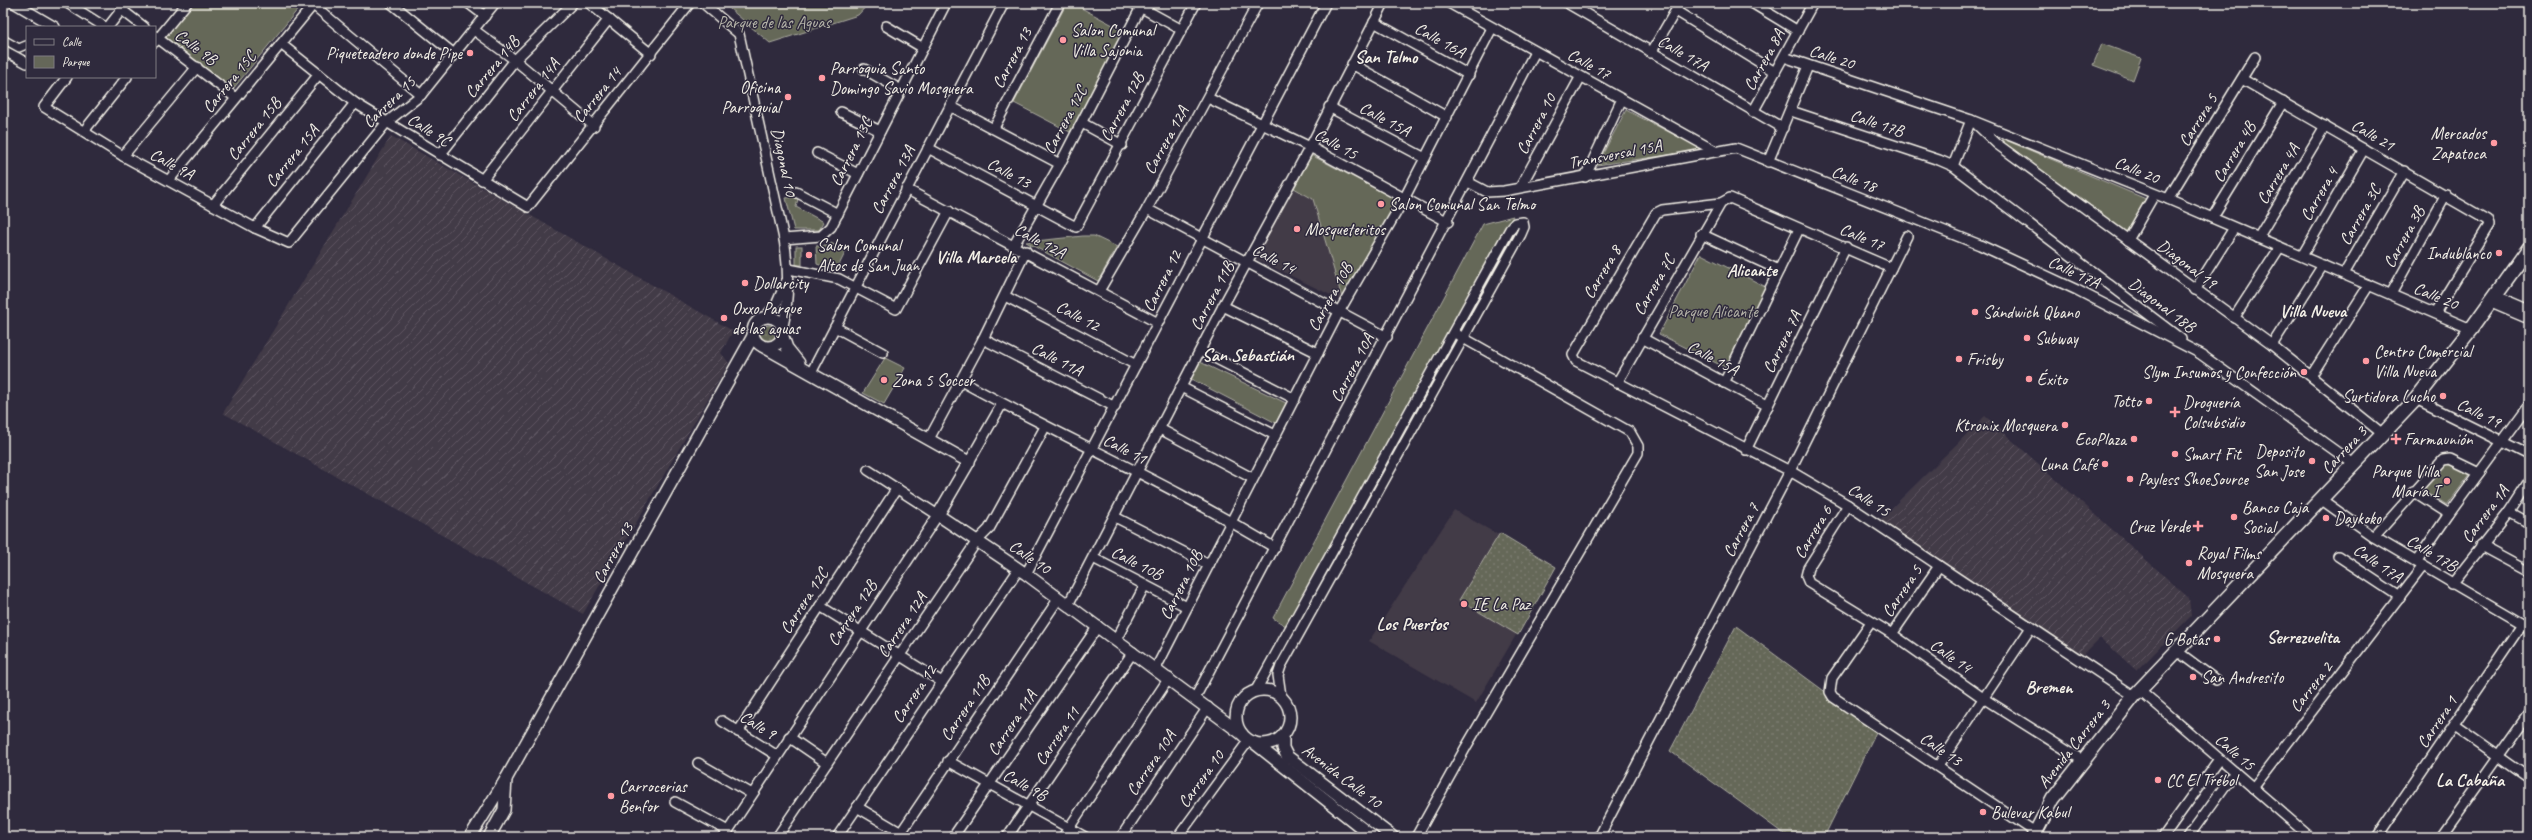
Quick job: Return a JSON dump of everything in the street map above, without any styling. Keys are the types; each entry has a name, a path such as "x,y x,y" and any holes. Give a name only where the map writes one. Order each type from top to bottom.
{"main road":[{"name":"Carrera 3","path":"2137,693 2248,575 2356,465 2416,399 2471,329 2529,248"},
{"name":"Avenida Carrera 3","path":"2034,835 2053,799 2082,760 2137,693"}],"street":[{"path":"14,3 53,26"},
{"path":"67,3 104,26"},
{"path":"156,39 187,3"},
{"path":"390,3 454,54"},
{"path":"468,3 485,16"},
{"name":"Carrera 15","path":"289,243 387,122 421,95 495,3"},
{"name":"Carrera 14B","path":"440,155 515,60 573,3"},
{"path":"589,3 651,54"},
{"name":"Carrera 14","path":"528,206 594,126 690,3"},
{"name":"Diagonal 10","path":"703,3 739,34 784,239 789,272 788,308 782,332"},
{"name":"Carrera 13A","path":"807,370 835,327 855,286 1004,3"},
{"name":"Carrera 13","path":"994,128 1060,3"},
{"name":"Carrera 12B","path":"1076,227 1122,145 1196,3"},
{"name":"Carrera 12A","path":"1099,291 1147,209 1258,3"},
{"name":"Carrera 12","path":"837,837 942,682 1023,572 1115,407 1261,123 1326,3"},
{"name":"Carrera 11B","path":"1068,605 1138,474 1223,306 1310,147 1329,107 1384,3"},
{"name":"Calle 17","path":"1448,3 1621,101 1715,151"},
{"name":"Calle 17A","path":"1567,3 1651,53 1783,128"},
{"name":"Calle 20","path":"1752,3 1798,31"},
{"name":"Carrera 8A","path":"1754,112 1813,3"},
{"path":"312,4 421,95"},
{"name":"Carrera 15C","path":"169,180 312,4"},
{"name":"Carrera 13C","path":"784,239 821,236 827,233 880,132 944,4"},
{"path":"1137,5 1182,30"},
{"name":"Carrera 12C","path":"1014,245 1082,123 1137,5"},
{"path":"107,26 125,7 143,26"},
{"path":"1651,53 1678,7 1775,72"},
{"name":"Carrera 14A","path":"482,180 609,19"},
{"name":"Calle 16A","path":"1374,22 1469,74"},
{"path":"886,26 922,48"},
{"name":"Carrera 10B","path":"1156,668 1232,521 1252,478 1295,399 1339,312 1404,199 1492,28"},
{"path":"474,30 515,60 551,93 594,126"},
{"path":"3,39 19,48 23,48 26,45"},
{"name":"Calle 9B","path":"156,39 197,67 236,98"},
{"name":"Calle 9C","path":"280,44 354,103 528,206"},
{"path":"3,50 26,62"},
{"name":"Carrera 10A","path":"1195,698 1448,222 1535,52"},
{"name":"Calle 20","path":"1784,57 1971,120 2154,195 2168,199 2471,329"},
{"name":"Carrera 5","path":"2168,199 2255,57"},
{"path":"1352,64 1447,117"},
{"path":"1768,162 1791,111 1808,66"},
{"path":"123,156 197,67"},
{"path":"864,70 901,90"},
{"name":"Carrera 15B","path":"213,205 319,74"},
{"name":"Calle 9A","path":"66,78 44,107 123,156 255,228 289,243"},
{"path":"84,131 126,78"},
{"name":"Carrera 10","path":"1521,186 1580,78"},
{"name":"Calle 21","path":"2242,80 2404,171 2487,220 2489,225 2435,313"},
{"name":"Calle 15","path":"1208,98 1310,147 1448,222"},
{"path":"1585,177 1621,101"},
{"name":"Carrera 4B","path":"2212,218 2283,102"},
{"name":"Carrera 15A","path":"255,228 354,103"},
{"path":"950,106 1060,164"},
{"name":"Calle 15A","path":"1329,107 1425,158"},
{"name":"Calle 17B","path":"1791,111 1953,166"},
{"path":"841,112 880,132"},
{"path":"1953,166 1971,120"},
{"name":"Diagonal 19","path":"1971,120 1997,144 2272,345 2384,435"},
{"path":"1082,123 1122,145"},
{"name":"Carrera 4A","path":"2258,238 2325,126"},
{"name":"Calle 13","path":"928,148 1076,227"},
{"name":"Transversal 15A","path":"1468,182 1487,192 1504,191 1521,186 1585,177 1736,148 1768,162"},
{"name":"Carrera 4","path":"2302,256 2364,149"},
{"path":"817,153 858,174"},
{"name":"Calle 18","path":"1768,162 1929,225"},
{"name":"Diagonal 18B","path":"1953,166 2203,355 2356,465"},
{"name":"Carrera 3C","path":"2344,274 2404,171"},
{"name":"Calle 12A","path":"906,189 1026,251 1158,324"},
{"path":"796,192 838,214"},
{"path":"2128,240 2154,195"},
{"name":"Carrera 3B","path":"2391,294 2446,195"},
{"name":"Calle 17","path":"1662,210 1721,203 1730,198 1798,229 1846,247 1892,268"},
{"name":"Carrera 7C","path":"1617,383 1721,203"},
{"name":"Calle 14","path":"1147,209 1247,264 1387,337"},
{"name":"Carrera 8","path":"1573,355 1656,213 1662,210"},
{"path":"755,342 756,323 764,318 776,305 789,272 818,273 855,286 896,308 949,211"},
{"path":"1256,690 1510,229 1515,223 1523,222 1524,227 1521,234 1281,666 1278,675 1281,696 1290,711 1288,728 1283,735 1269,743 1248,738 1237,726 1237,708 1248,694 1256,690 1265,690 1281,696"},
{"name":"Calle 17A","path":"1929,225 1980,245 2077,290 2203,355"},
{"path":"2195,290 2234,228"},
{"path":"1724,383 1798,229"},
{"path":"1702,234 1779,270"},
{"name":"Carrera 7","path":"1599,837 1790,471 1907,236"},
{"name":"Carrera 7A","path":"1746,450 1846,247"},
{"path":"2234,318 2280,247"},
{"path":"929,439 983,339 1026,251"},
{"path":"2272,345 2323,265"},
{"path":"2311,376 2369,285"},
{"name":"Calle 12","path":"1005,296 1136,365"},
{"path":"2492,299 2529,310"},
{"path":"2492,299 2529,319"},
{"path":"1223,306 1318,353"},
{"path":"764,318 776,320 787,348 807,370"},
{"path":"835,327 883,353"},
{"path":"755,342 773,346 777,344 782,332"},
{"path":"1416,837 1488,708 1634,460 1638,446 1630,432 1453,332"},
{"name":"Calle 15A","path":"1642,338 1768,406"},
{"name":"Calle 11A","path":"983,339 1115,407"},
{"path":"755,342 969,462"},
{"name":"Carrera 13","path":"470,837 506,779 755,342"},
{"path":"1201,351 1295,399"},
{"name":"Calle 15","path":"1573,355 1576,361 1746,450 1790,471 1848,505 2030,629 2137,693 2235,772 2310,837"},
{"name":"Calle 11","path":"960,381 1045,427 1232,521 1275,548"},
{"path":"1181,387 1275,434"},
{"name":"Calle 19","path":"2416,399 2529,455"},
{"name":"Carrera 12B","path":"726,834 776,755 938,515 1002,404"},
{"name":"Carrera 2","path":"2253,788 2400,597 2449,514 2529,405"},
{"name":"Carrera 12A","path":"777,837 978,541 989,529 1045,427"},
{"path":"1160,429 1252,478"},
{"path":"2374,537 2413,491 2446,459 2479,473"},
{"name":"Calle 10","path":"868,470 1023,572 1169,678"},
{"name":"Carrera 1A","path":"2452,584 2509,512 2529,481"},
{"name":"Carrera 12C","path":"738,732 897,488"},
{"path":"2413,491 2449,514"},
{"name":"Calle 17B","path":"2322,500 2374,537 2526,626"},
{"name":"Carrera 6","path":"1806,576 1808,568 1848,505"},
{"path":"2509,512 2529,522"},
{"path":"1115,517 1209,565"},
{"path":"2481,546 2529,572"},
{"name":"Calle 17A","path":"2338,556 2400,597"},
{"name":"Calle 10B","path":"1093,558 1187,607"},
{"name":"Carrera 5","path":"1892,634 1939,566"},
{"name":"Calle 14","path":"1806,576 1809,583 1814,588 1892,634 1983,698 2082,760"},
{"path":"1116,640 1146,585"},
{"name":"Carrera 11B","path":"902,836 948,761 1059,598"},
{"path":"820,606 861,630 942,682"},
{"path":"1298,616 1307,621"},
{"name":"Calle 13","path":"1870,622 1832,678 1830,692 1833,697 1938,766 2034,835"},
{"name":"Carrera 11A","path":"953,837 1098,626"},
{"name":"Carrera 1","path":"2377,837 2454,725 2526,626"},
{"path":"1938,766 2030,629"},
{"path":"2178,651 2216,680"},
{"name":"Carrera 11","path":"1007,837 1133,652"},
{"path":"1063,837 1169,678"},
{"name":"Avenida Calle 10","path":"1169,678 1248,738 1373,837"},
{"name":"Carrera 10A","path":"1121,837 1208,707"},
{"name":"Avenida Calle 10","path":"1208,707 1231,710 1237,708"},
{"path":"2441,837 2529,713"},
{"name":"Calle 9","path":"722,721 776,755"},
{"path":"2454,725 2529,778"},
{"name":"Avenida Calle 10","path":"1283,735 1283,748 1287,756 1393,837"},
{"path":"788,737 828,763"},
{"name":"Carrera 10","path":"1178,837 1248,738"},
{"path":"2163,837 2219,759"},
{"name":"Calle 9B","path":"948,761 1085,837"},
{"path":"698,763 752,794"},
{"path":"2188,837 2235,772"},
{"name":"Carrera 13","path":"489,837 504,810 506,779"},
{"path":"675,802 726,834"},
{"path":"857,807 902,836"}],"shaded area":[{"path":"391,136 733,331 721,353 729,363 583,614 223,413"},
{"name":"Mosqueteritos","path":"1294,188 1313,199 1343,301 1256,259"},
{"path":"1985,416 2189,598 2191,616 2137,671 2100,638 2080,658 1877,523"},
{"name":"IE La Paz","path":"1454,510 1556,567 1476,703 1369,641"}],"green space":[{"path":"191,3 303,3 233,89 164,36"},
{"name":"Parque de las Aguas","path":"723,3 869,3 858,15 770,43"},
{"path":"1067,3 1072,3 1124,31 1070,132 1014,103"},
{"path":"2102,44 2141,58 2133,80 2093,65"},
{"path":"1626,110 1704,150 1597,165"},
{"path":"2003,139 2146,199 2126,232 2002,141"},
{"path":"1311,155 1397,200 1343,301 1313,199 1294,188"},
{"path":"793,197 798,199 796,207 824,222 819,230 794,230 786,198"},
{"path":"1513,216 1418,386 1289,628 1273,618 1483,224"},
{"path":"1094,236 1117,247 1098,281 1026,242"},
{"path":"831,243 846,251 836,271 817,264 816,246 829,246"},
{"path":"796,246 802,246 802,265 796,265"},
{"name":"Parque Alicante","path":"1701,254 1768,288 1726,368 1659,334"},
{"path":"769,325 775,328 778,334 775,340 769,343 763,340 760,334 763,328"},
{"name":"Zona 5 Soccer","path":"885,358 905,368 884,404 863,393"},
{"path":"1200,362 1286,403 1276,423 1191,379"},
{"name":"Parque Villa María I","path":"2448,463 2471,473 2447,505 2422,489"},
{"path":"1500,533 1556,567 1518,635 1459,600"},
{"path":"1736,626 1877,730 1824,837 1788,837 1670,751"}],"place":[{"name":"Salon Comunal Villa Sajonia","path":"1063,40"},
{"name":"Piqueteadero donde Pipe","path":"470,53"},
{"name":"Parroquia Santo Domingo Savio Mosquera","path":"822,78"},
{"name":"Oficina Parroquial","path":"788,97"},
{"name":"Mercados Zapatoca","path":"2494,143"},
{"name":"Salon Comunal San Telmo","path":"1381,204"},
{"name":"Mosqueteritos","path":"1297,229"},
{"name":"Indublanco","path":"2499,253"},
{"name":"Salon Comunal Altos de San Juan","path":"809,255"},
{"name":"Dollarcity","path":"745,283"},
{"name":"Sándwich Qbano","path":"1975,312"},
{"name":"Oxxo Parque de las aguas","path":"724,318"},
{"name":"Subway","path":"2027,338"},
{"name":"Frisby","path":"1959,359"},
{"name":"Centro Comercial Villa Nueva","path":"2366,361"},
{"name":"Slym Insumos y Confección","path":"2304,372"},
{"name":"Éxito","path":"2029,379"},
{"name":"Zona 5 Soccer","path":"884,380"},
{"name":"Surtidora Lucho","path":"2443,396"},
{"name":"Totto","path":"2149,401"},
{"name":"Droguería Colsubsidio","path":"2175,412"},
{"name":"Ktronix Mosquera","path":"2065,425"},
{"name":"EcoPlaza","path":"2134,439"},
{"name":"Farmaunión","path":"2396,439"},
{"name":"Smart Fit","path":"2175,454"},
{"name":"Deposito San Jose","path":"2312,461"},
{"name":"Luna Café","path":"2105,464"},
{"name":"Payless ShoeSource","path":"2130,479"},
{"name":"Parque Villa María I","path":"2447,481"},
{"name":"Banco Caja Social","path":"2234,517"},
{"name":"Daykoko","path":"2326,518"},
{"name":"Cruz Verde","path":"2198,526"},
{"name":"Royal Films Mosquera","path":"2189,563"},
{"name":"IE La Paz","path":"1464,604"},
{"name":"G Botas","path":"2217,639"},
{"name":"San Andresito","path":"2193,677"},
{"name":"CC El Trébol","path":"2158,780"},
{"name":"Carrocerias Benfor","path":"611,796"},
{"name":"Bulevar Kabul","path":"1983,812"}],"district":[{"name":"San Telmo","path":"1386,57"},
{"name":"Villa Marcela","path":"976,257"},
{"name":"Alicante","path":"1752,270"},
{"name":"Villa Nueva","path":"2313,311"},
{"name":"San Sebastián","path":"1248,355"},
{"name":"Los Puertos","path":"1412,624"},
{"name":"Serrezuelita","path":"2303,637"},
{"name":"Bremen","path":"2049,687"},
{"name":"La Cabaña","path":"2470,780"}]}
